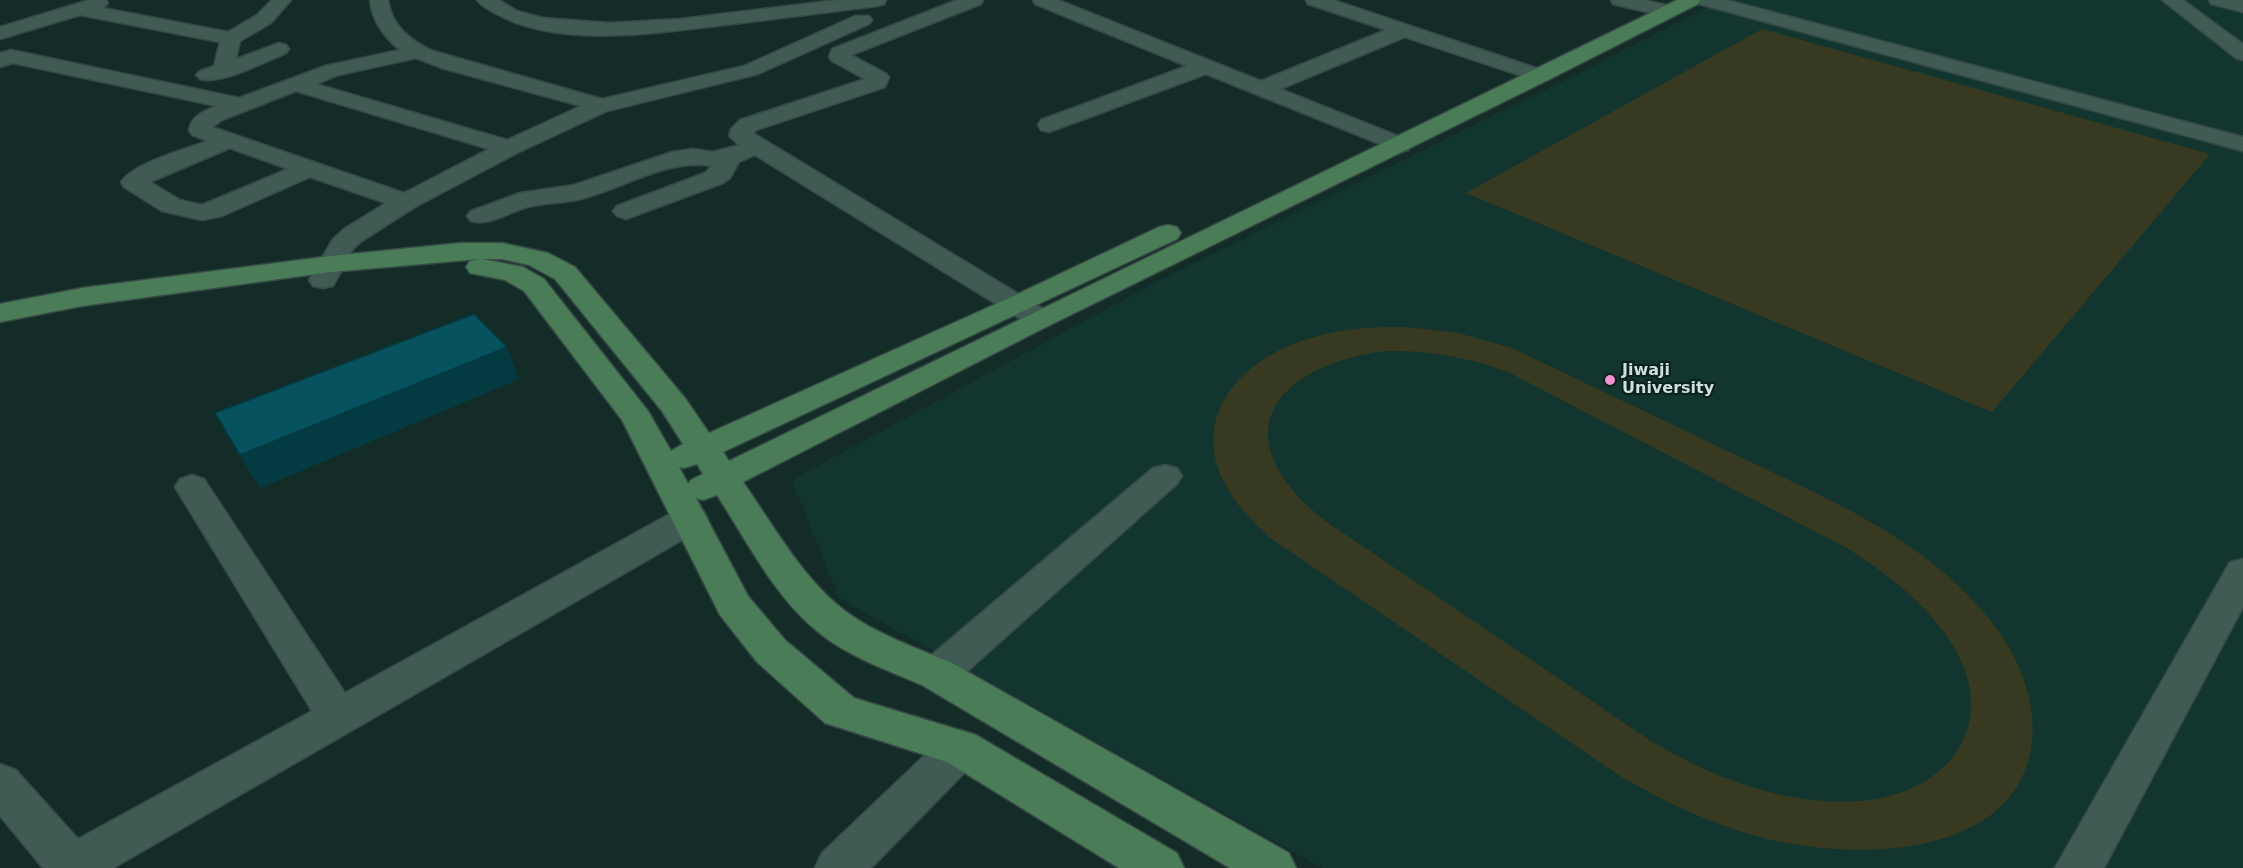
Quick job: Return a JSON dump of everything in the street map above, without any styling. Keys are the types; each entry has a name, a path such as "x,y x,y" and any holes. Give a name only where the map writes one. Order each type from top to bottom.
{"main road":[{"path":"678,495 702,448 1017,305 1376,134 1529,71 1667,4"},
{"path":"678,495 721,479 1040,319 1400,145 1529,71"},
{"path":"0,328 461,251 502,251 538,259 565,273 674,405 721,479 794,584 831,621 884,652 937,674 1272,868"},
{"path":"0,313 82,297 327,272 484,267 513,273 534,285 637,418 734,605 771,651 840,711 961,748 1160,868"}],"street":[{"path":"0,33 106,0"},
{"path":"79,9 231,38 264,19 282,0"},
{"path":"378,0 379,10 386,22 397,36 418,52 447,63 583,99 600,106"},
{"path":"486,0 518,17 534,22 579,28 613,29 660,27 887,5"},
{"path":"974,0 839,53 839,57 878,77 877,82 748,125 742,129 741,136 1040,319"},
{"path":"1042,0 1400,145"},
{"path":"1315,0 1529,71"},
{"path":"1620,0 1667,4"},
{"path":"1706,0 2243,144"},
{"path":"2170,0 2243,54"},
{"path":"2218,0 2243,6"},
{"path":"648,43 720,29 887,5"},
{"path":"327,272 342,245 353,235 406,202 509,148 600,106 715,81 751,70 887,5"},
{"path":"1263,88 1404,30"},
{"path":"223,70 231,38"},
{"path":"165,88 279,49"},
{"path":"406,202 200,130 201,124 214,116 332,70 418,52"},
{"path":"4,57 241,105"},
{"path":"1049,125 1208,66"},
{"path":"294,84 509,148"},
{"path":"228,141 147,173 133,182 166,204 184,212 201,214 213,211 310,168"},
{"path":"480,216 520,201 579,192 672,159 693,156 713,159 729,157 758,146"},
{"path":"627,211 714,178 721,173 729,157"},
{"path":"937,674 1165,476"},
{"path":"192,487 338,717"},
{"path":"0,783 71,867 338,717 678,495"},
{"path":"2079,868 2238,594"},
{"path":"839,868 961,748"}],"shaded area":[{"name":"Jiwaji University","path":"1721,0 2243,0 2243,868 1322,868 839,598 792,480 1162,279 1580,73"},
{"path":"1762,29 2210,154 1992,412 1466,193"},
{"path":"1407,327 1458,333 1512,348 1806,488 1871,522 1932,563 1986,615 2007,645 2023,678 2032,713 2033,731 2031,749 2017,787 1991,814 1957,833 1918,845 1875,849 1832,849 1792,844 1721,825 1623,778 1269,537 1249,518 1232,496 1223,480 1215,455 1214,431 1220,409 1231,390 1247,372 1288,346 1335,332","holes":["1385,351 1448,356 1478,362 1508,372 1845,547 1873,565 1899,585 1934,619 1963,666 1971,697 1968,726 1957,751 1937,772 1911,788 1879,798 1843,802 1817,801 1743,784 1696,765 1651,741 1324,520 1292,490 1274,461 1268,434 1273,410 1288,389 1313,372 1345,359"]}],"building":[{"path":"474,314 507,347 240,455 215,413"}],"place":[{"name":"Jiwaji University","path":"1610,380"}]}
